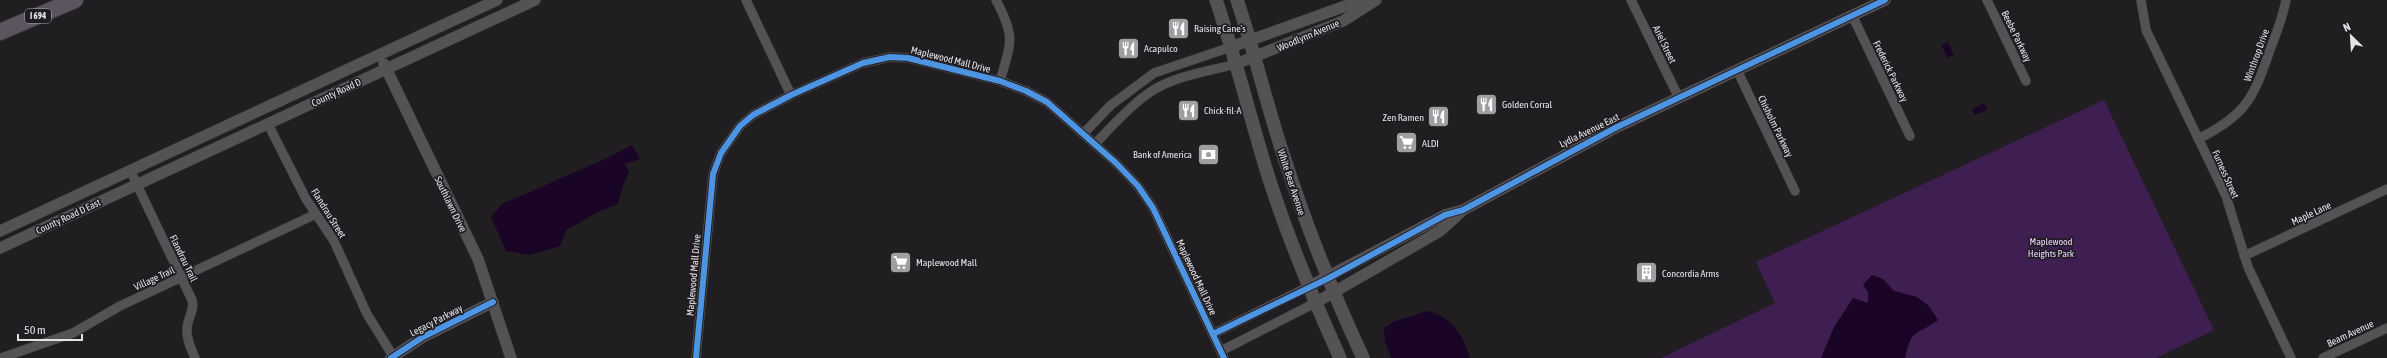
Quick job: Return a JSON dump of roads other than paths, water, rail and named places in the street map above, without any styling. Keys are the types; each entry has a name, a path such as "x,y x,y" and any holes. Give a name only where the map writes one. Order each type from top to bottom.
{"highway":[{"name":"I 694","path":"0,32 75,0"}],"main road":[{"name":"White Bear Avenue","path":"1216,0 1266,169 1308,287 1340,358"},
{"name":"White Bear Avenue","path":"1237,0 1284,159 1327,279 1362,358"}],"street":[{"name":"County Road D","path":"130,170 496,0"},
{"name":"County Road D","path":"136,185 535,0"},
{"path":"746,0 791,94"},
{"name":"Maplewood Mall Drive","path":"996,0 1010,32 1011,43 1000,81"},
{"name":"Woodlynn Avenue","path":"1231,47 1348,3 1362,0"},
{"name":"Woodlynn Avenue","path":"1236,64 1353,16 1376,0"},
{"name":"Ariel Street","path":"1632,0 1679,98"},
{"name":"Lydia Avenue East","path":"1315,303 1440,231 1463,210 1564,153 1884,0"},
{"name":"Beebe Parkway","path":"1987,0 2026,81"},
{"name":"Furness Street","path":"2141,0 2146,30 2226,196 2244,256 2291,358"},
{"name":"Winthrop Drive","path":"2198,139 2228,123 2254,93 2286,0"},
{"name":"Frederick Parkway","path":"1852,15 1910,136"},
{"path":"1083,134 1111,105 1154,73 1231,47"},
{"name":"Southlawn Drive","path":"380,55 478,259 511,358"},
{"name":"Maplewood Mall Drive","path":"696,358 713,174 721,153 740,126 753,115 791,94 863,63 890,57 908,58 1000,81 1047,102 1095,144 1138,186 1153,208 1222,354 1315,303"},
{"path":"1095,144 1125,112 1147,94 1171,82 1236,64"},
{"name":"Chisholm Parkway","path":"1737,70 1795,191"},
{"name":"Flandrau Street","path":"268,124 304,195 334,241 367,314 392,357"},
{"name":"Flandrau Trail","path":"130,170 180,278 193,302 187,334 195,358"},
{"name":"County Road D East","path":"0,231 130,170"},
{"name":"County Road D East","path":"0,248 136,185"},
{"name":"Maple Lane","path":"2244,256 2387,190"},
{"name":"Lydia Avenue East","path":"1308,287 1327,279 1445,215 1463,210"},
{"name":"Village Trail","path":"1,358 73,333 120,306 316,214"},
{"path":"1213,334 1308,287"},
{"name":"Legacy Parkway","path":"392,357 423,337 492,302"},
{"name":"Beam Avenue","path":"2323,358 2387,328"}],"place":[{"name":"Raising Cane's","path":"1179,28"},
{"name":"Acapulco","path":"1129,48"},
{"name":"Golden Corral","path":"1487,104"},
{"name":"Chick-fil-A","path":"1189,110"},
{"name":"Zen Ramen","path":"1439,117"},
{"name":"ALDI","path":"1406,143"},
{"name":"Bank of America","path":"1208,154"},
{"name":"Maplewood Mall","path":"900,262"},
{"name":"Concordia Arms","path":"1646,273"}],"park label":[{"name":"Maplewood Heights Park","path":"2051,246"}]}
